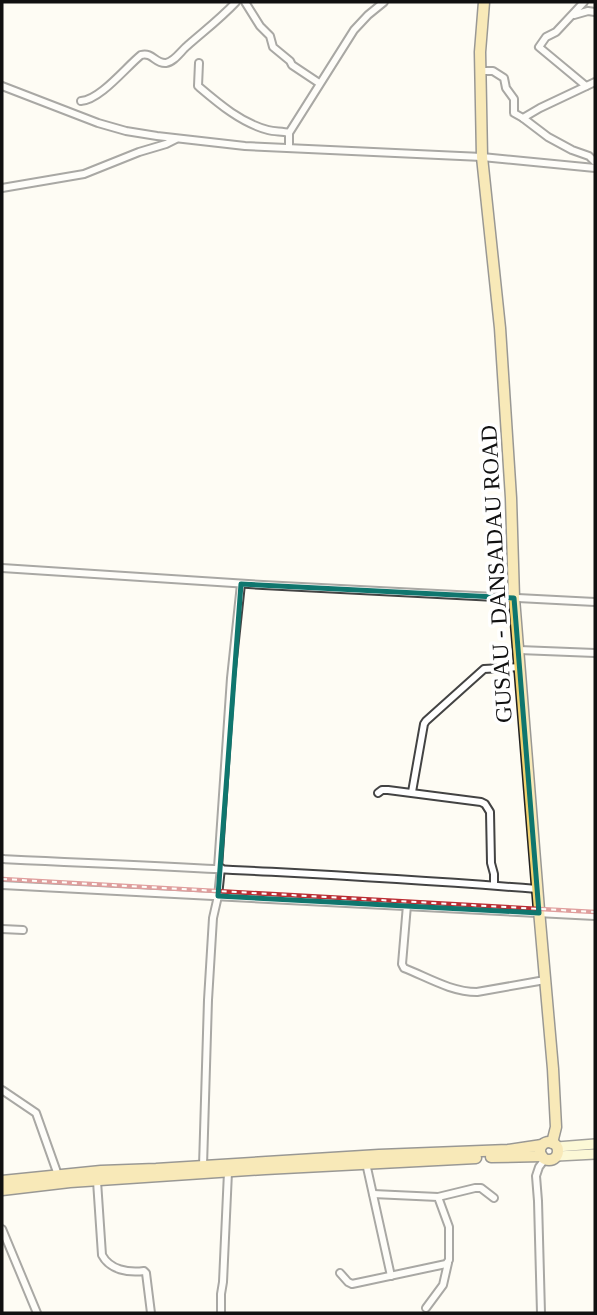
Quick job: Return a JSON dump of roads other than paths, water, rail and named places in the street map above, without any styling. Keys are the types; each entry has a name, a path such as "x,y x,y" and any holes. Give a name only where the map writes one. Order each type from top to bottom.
{"main road":[{"name":"GUSAU - DANSADAU ROAD","path":"484,2 480,52 482,157 500,328 511,498 514,598 554,1069 556,1128 549,1151"},
{"path":"2,1190 97,1181 549,1151 595,1144"},
{"path":"2,1181 101,1171 156,1170 379,1155 508,1150 595,1154"}],"street":[{"path":"81,101 86,101 100,91 141,55 149,54 162,63 170,62 236,2"},
{"path":"245,2 270,37 273,47 292,65 319,83"},
{"path":"289,148 289,133 319,83 354,30 384,2"},
{"path":"584,2 556,32 546,37 539,47 586,86"},
{"path":"572,15 595,12"},
{"path":"199,63 198,86 215,101 259,127 289,133"},
{"path":"482,71 493,71 504,78 506,88 514,99 514,113 548,137 589,156 595,162"},
{"path":"523,118 595,82"},
{"path":"2,86 98,124 176,139 245,146 482,157 595,168"},
{"path":"2,188 84,174 176,139"},
{"path":"2,568 241,584 595,602"},
{"path":"203,1166 213,918 218,896 231,678 241,584"},
{"path":"519,650 595,653"},
{"path":"412,792 426,721 484,669 520,667"},
{"path":"378,793 382,790 412,792 485,804 490,812 494,885"},
{"path":"2,859 219,868 537,889"},
{"path":"2,885 595,916"},
{"path":"407,905 402,964 404,968 467,992 545,980"},
{"path":"2,929 23,930"},
{"path":"2,1090 36,1113 58,1175"},
{"path":"541,1313 536,1176 549,1151"},
{"path":"366,1163 391,1276"},
{"path":"221,1313 228,1172"},
{"path":"97,1181 102,1255 113,1268 146,1273 151,1313"},
{"path":"373,1194 438,1197 481,1188 494,1199"},
{"path":"426,1308 443,1285 449,1261 449,1227 438,1197"},
{"path":"2,1229 37,1313"},
{"path":"340,1273 352,1284 446,1264 449,1261"}],"railway":[{"path":"2,879 595,912"}]}
